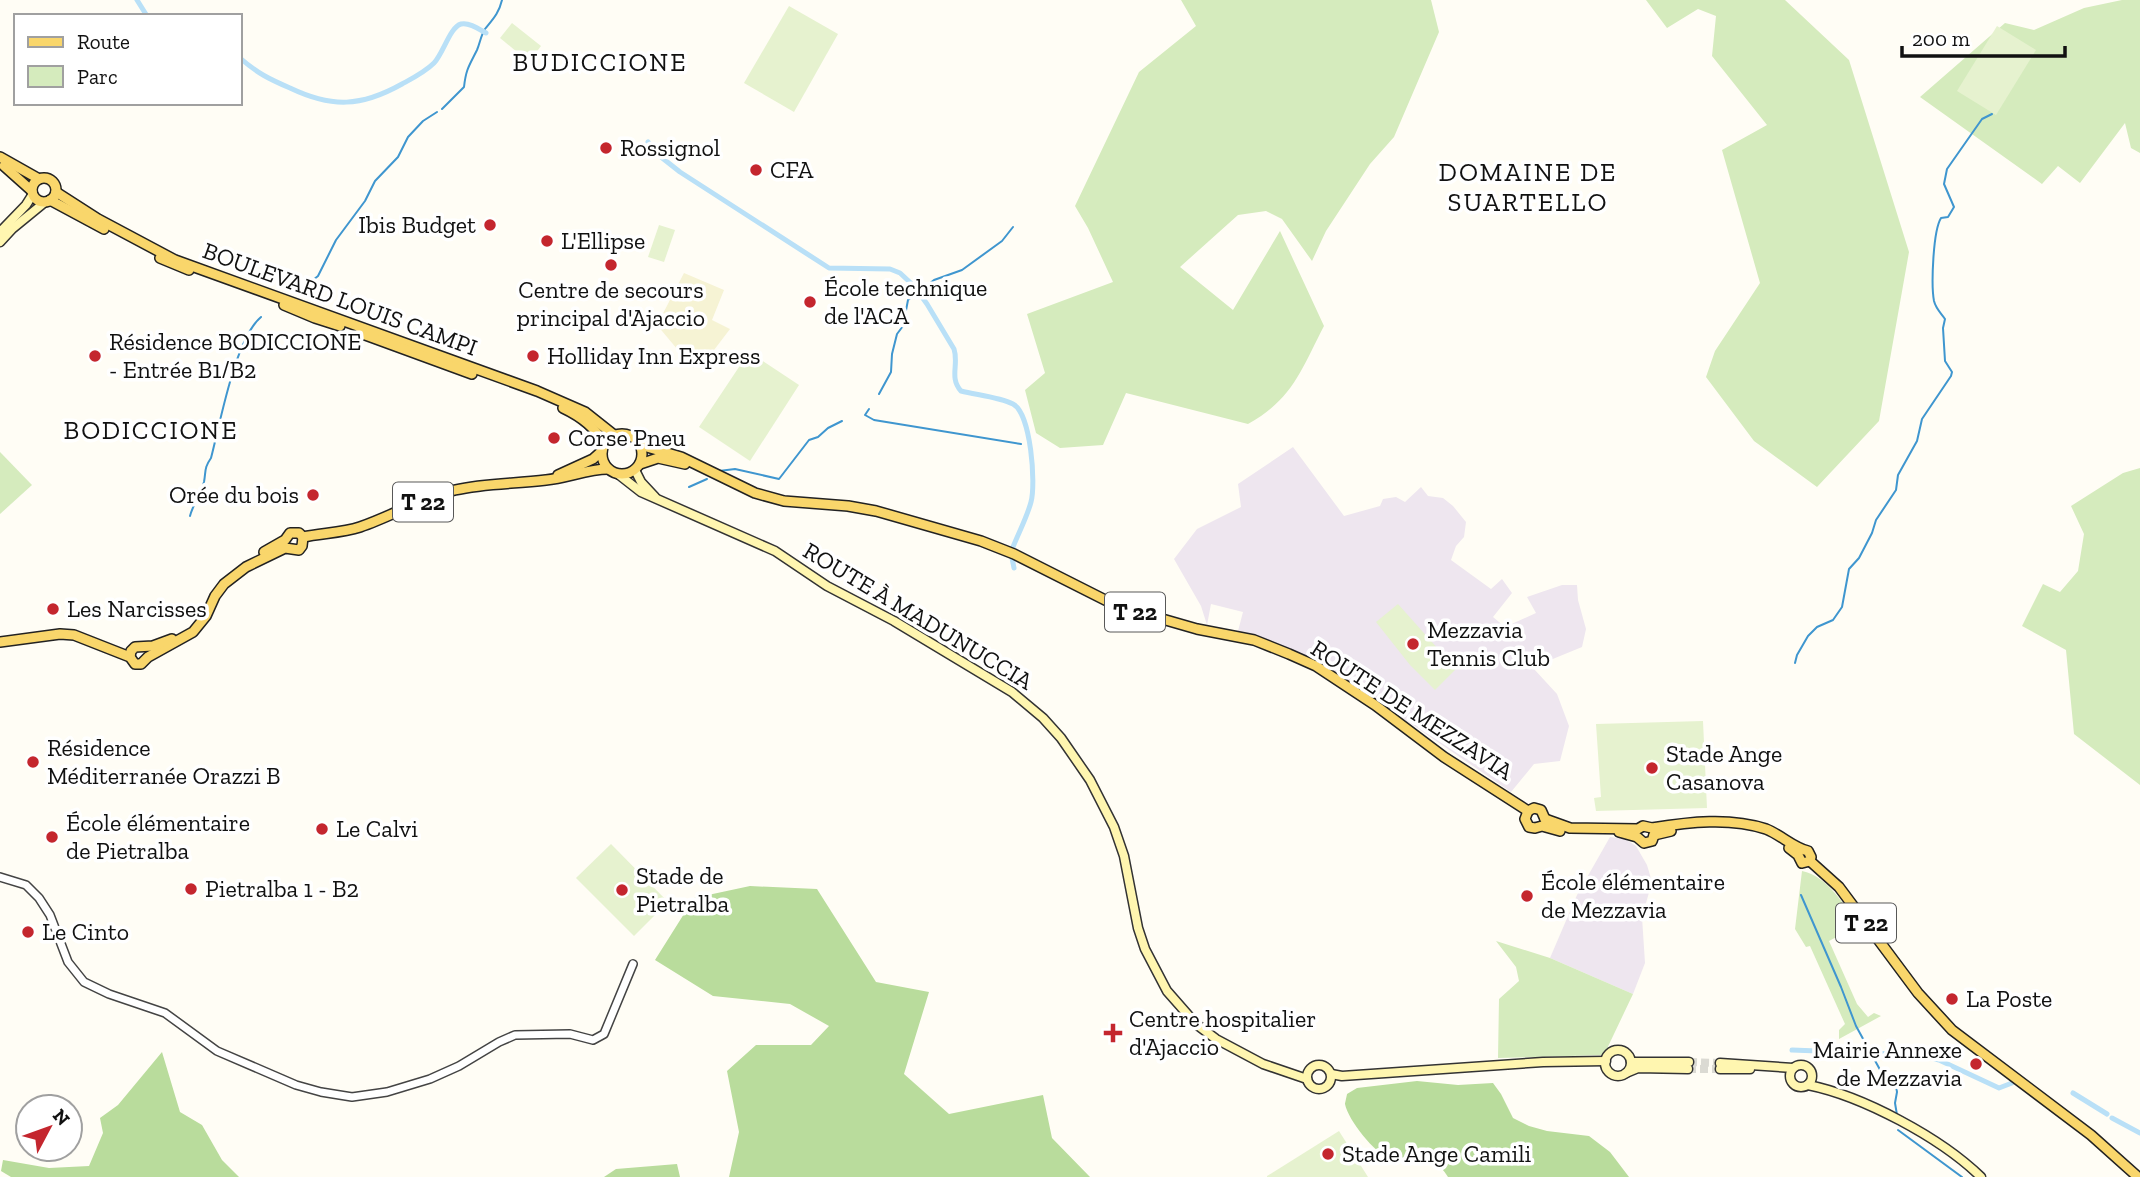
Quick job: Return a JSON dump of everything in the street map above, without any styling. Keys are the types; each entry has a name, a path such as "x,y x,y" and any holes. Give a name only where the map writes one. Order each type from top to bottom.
{"main road":[{"path":"0,156 39,179"},
{"path":"0,163 13,172 38,200 50,198"},
{"path":"0,232 33,192 34,184 39,179 52,181 50,198 0,242"},
{"name":"BOULEVARD LOUIS CAMPI","path":"50,198 176,260 537,391 585,412 614,435"},
{"name":"BOULEVARD LOUIS CAMPI","path":"50,198 173,266 213,278 568,410 598,433 603,448"},
{"path":"614,435 632,436 640,445 643,454 638,467 624,475 608,469 603,460 603,448 614,435"},
{"name":"ROUTE DE MEZZAVIA","path":"640,445 681,457 755,493 774,498 876,511 981,541 1014,554 1117,606 1197,629 1254,640 1289,653 1316,666 1375,705 1444,757 1528,811"},
{"name":"T 22","path":"547,480 593,459 603,448"},
{"name":"ROUTE DE MEZZAVIA","path":"638,467 658,458 713,474"},
{"name":"ROUTE À MADUNUCCIA","path":"638,467 641,482 657,499"},
{"name":"T 22","path":"303,537 322,532 357,529 451,491 547,480 580,475 596,469 608,469"},
{"name":"ROUTE À MADUNUCCIA","path":"618,474 640,492 775,551 827,586 894,621 1012,692 1043,718 1061,738 1090,780 1114,827 1124,856 1138,928 1145,949 1167,991 1196,1024 1216,1039 1263,1064 1308,1075"},
{"path":"0,642 60,634 74,635 130,657 138,665 144,664 148,657 193,632 206,616 224,584 246,567 286,544 288,534 299,533 303,537 301,548 293,551 286,544"},
{"path":"130,657 135,647 144,648 166,641 188,629 222,580 242,564 286,544"},
{"path":"144,648 148,657"},
{"path":"1543,822 1541,810 1534,808 1525,816 1527,824 1532,828 1543,822 1570,828 1638,833 1647,825 1653,832 1652,841 1639,841 1638,833"},
{"name":"T 22","path":"1653,832 1708,821 1745,824 1769,830 1800,853 1810,853 1810,861 1839,887 1921,997 1952,1030 2091,1135 2138,1177"},
{"path":"1626,1073 1631,1062 1629,1057 1619,1050 1613,1051 1606,1061 1606,1066 1617,1076 1626,1073 1638,1068 1689,1065 1631,1062"},
{"path":"1331,1077 1517,1063 1606,1061"},
{"path":"1322,1065 1328,1068 1331,1077 1328,1086 1318,1089 1312,1086 1308,1075 1314,1066 1322,1065"},
{"path":"1720,1066 1804,1066 1830,1090"},
{"path":"1774,1068 1790,1078 1796,1086 1808,1085 1830,1090 1910,1127 1981,1177"},
{"path":"1790,1078 1793,1068"},
{"path":"1808,1085 1812,1076"}],"street":[{"path":"0,877 26,885 39,898 50,915 68,962 84,982 109,994 166,1013 217,1051 296,1084 338,1096 352,1097 387,1092 430,1079 515,1035 570,1034 598,1039 604,1034 633,964"}],"shaded area":[{"path":"684,273 724,290 712,320 730,329 714,350 693,368 657,325"},
{"path":"1293,447 1344,516 1380,506 1383,499 1396,497 1405,502 1421,487 1428,496 1443,498 1453,506 1466,522 1464,537 1456,546 1451,560 1491,589 1502,579 1512,593 1493,617 1505,627 1536,613 1527,597 1562,585 1577,585 1586,629 1582,647 1534,669 1557,694 1569,726 1560,761 1534,764 1511,792 1319,661 1261,637 1238,631 1243,612 1211,604 1207,625 1201,606 1174,559 1197,529 1241,507 1238,484"},
{"path":"1610,837 1625,839 1636,846 1647,865 1652,882 1642,917 1645,963 1633,994 1550,958 1577,895"}],"green space":[{"path":"1181,0 1431,0 1439,32 1394,137 1370,164 1326,231 1312,261 1282,219 1266,211 1238,215 1180,267 1233,310 1280,231 1324,326 1302,370 1286,394 1248,424 1126,393 1103,445 1060,448 1036,433 1025,390 1045,373 1027,314 1113,282 1075,206 1139,72 1196,26"},
{"path":"1646,0 1785,0 1849,60 1909,252 1879,421 1817,487 1754,441 1706,377 1715,351 1760,283 1722,150 1767,125 1712,56 1716,16 1698,9 1667,28"},
{"path":"2122,0 2140,0 2140,153 2131,148 2125,123 2080,183 2058,166 2042,184 1920,97 2005,23 2034,30 2084,8"},
{"path":"789,6 838,34 794,112 744,83"},
{"path":"512,23 541,46 529,62 500,38"},
{"path":"1997,26 2036,50 1996,115 1957,91"},
{"path":"659,225 675,230 664,262 648,257"},
{"path":"749,352 799,385 750,461 699,427"},
{"path":"0,452 32,485 0,514"},
{"path":"2140,468 2140,785 2074,734 2066,650 2022,626 2043,584 2060,592 2078,571 2084,534 2071,506 2123,473"},
{"name":"Mezzavia Tennis Club","path":"1398,604 1456,669 1435,690 1410,665 1376,622"},
{"name":"Stade Ange Casanova","path":"1703,721 1707,808 1596,811 1594,798 1601,797 1596,724"},
{"name":"Stade de Pietralba","path":"611,844 668,902 634,936 576,878"},
{"path":"1802,871 1828,885 1859,925 1829,941 1857,1004 1868,1017 1874,1013 1881,1016 1839,1039 1839,1030 1845,1024 1810,946 1806,947 1795,929"},
{"path":"750,886 817,889 876,982 929,992 904,1074 949,1114 1043,1095 1052,1138 1090,1177 729,1177 739,1132 727,1071 756,1045 811,1045 829,1026 790,1004 713,996 655,960 694,898"},
{"path":"1496,941 1550,958 1633,994 1604,1055 1498,1058 1499,999 1519,981 1516,967"},
{"path":"162,1052 180,1112 202,1125 222,1160 239,1177 11,1177 1,1171 3,1160 49,1168 89,1166 103,1133 100,1118 118,1105"},
{"path":"1417,1081 1458,1085 1493,1083 1513,1118 1547,1131 1589,1136 1610,1152 1629,1177 1448,1177 1442,1168 1429,1160 1390,1158 1377,1150 1357,1127 1347,1111 1347,1094 1357,1088"},
{"name":"Stade Ange Camili","path":"1339,1131 1368,1177 1267,1177 1267,1176"},
{"path":"677,1164 680,1177 604,1177 616,1169"}],"waterway":[{"path":"137,0 146,14"},
{"path":"442,109 464,87 482,34 502,0"},
{"path":"242,60 276,82 305,95 333,102 360,101 387,92 423,72 437,59 457,26 471,25 486,33"},
{"path":"303,288 318,276 336,240 365,201 375,181 398,157 408,137 423,121 437,112"},
{"path":"1795,663 1808,636 1817,627 1833,620 1842,607 1849,569 1859,558 1876,520 1896,490 1898,475 1917,441 1922,419 1951,376 1952,372 1945,361 1945,319 1936,306 1933,293 1936,234 1941,218 1948,217 1954,207 1944,184 1947,169 1982,119 1992,114"},
{"path":"648,142 680,172 829,268 890,269 900,273 914,286 954,349 955,376 961,391 1013,404 1024,421 1031,450 1032,493 1013,547"},
{"path":"879,394 891,372 892,354 897,334 903,326 908,300 934,280 962,270 1002,241 1013,227"},
{"path":"190,516 204,482 236,362 243,344 261,317"},
{"path":"869,409 865,415 874,420 1021,444"},
{"path":"719,471 735,469 779,479 809,440 842,421"},
{"path":"689,487 707,479"},
{"path":"1012,558 1014,568"},
{"path":"1801,895 1856,1026 1884,1077 1896,1086 1897,1115"},
{"path":"1792,1050 1921,1055 1939,1060 1999,1088 2012,1083"},
{"path":"2073,1093 2107,1114"},
{"path":"2112,1118 2140,1133"},
{"path":"1898,1130 1962,1177"}],"tunnel":[{"path":"1689,1062 1720,1063"},
{"path":"1688,1069 1720,1069"}],"place":[{"name":"Rossignol","path":"606,148"},
{"name":"CFA","path":"756,170"},
{"name":"Ibis Budget","path":"490,225"},
{"name":"L'Ellipse","path":"547,241"},
{"name":"Centre de secours principal d'Ajaccio","path":"611,265"},
{"name":"École technique de l'ACA","path":"810,302"},
{"name":"Résidence BODICCIONE - Entrée B1/B2","path":"95,356"},
{"name":"Holliday Inn Express","path":"533,356"},
{"name":"Corse Pneu","path":"554,438"},
{"name":"Orée du bois","path":"313,495"},
{"name":"Les Narcisses","path":"53,609"},
{"name":"Mezzavia Tennis Club","path":"1413,644"},
{"name":"Résidence Méditerranée Orazzi B","path":"33,762"},
{"name":"Stade Ange Casanova","path":"1652,768"},
{"name":"Le Calvi","path":"322,829"},
{"name":"École élémentaire de Pietralba","path":"52,837"},
{"name":"Pietralba 1 - B2","path":"191,889"},
{"name":"Stade de Pietralba","path":"622,890"},
{"name":"École élémentaire de Mezzavia","path":"1527,896"},
{"name":"Le Cinto","path":"28,932"},
{"name":"La Poste","path":"1952,999"},
{"name":"Centre hospitalier d'Ajaccio","path":"1113,1033"},
{"name":"Mairie Annexe de Mezzavia","path":"1976,1064"},
{"name":"Stade Ange Camili","path":"1328,1154"}],"district":[{"name":"BUDICCIONE","path":"600,62"},
{"name":"DOMAINE DE SUARTELLO","path":"1528,187"},
{"name":"BODICCIONE","path":"151,430"}]}
